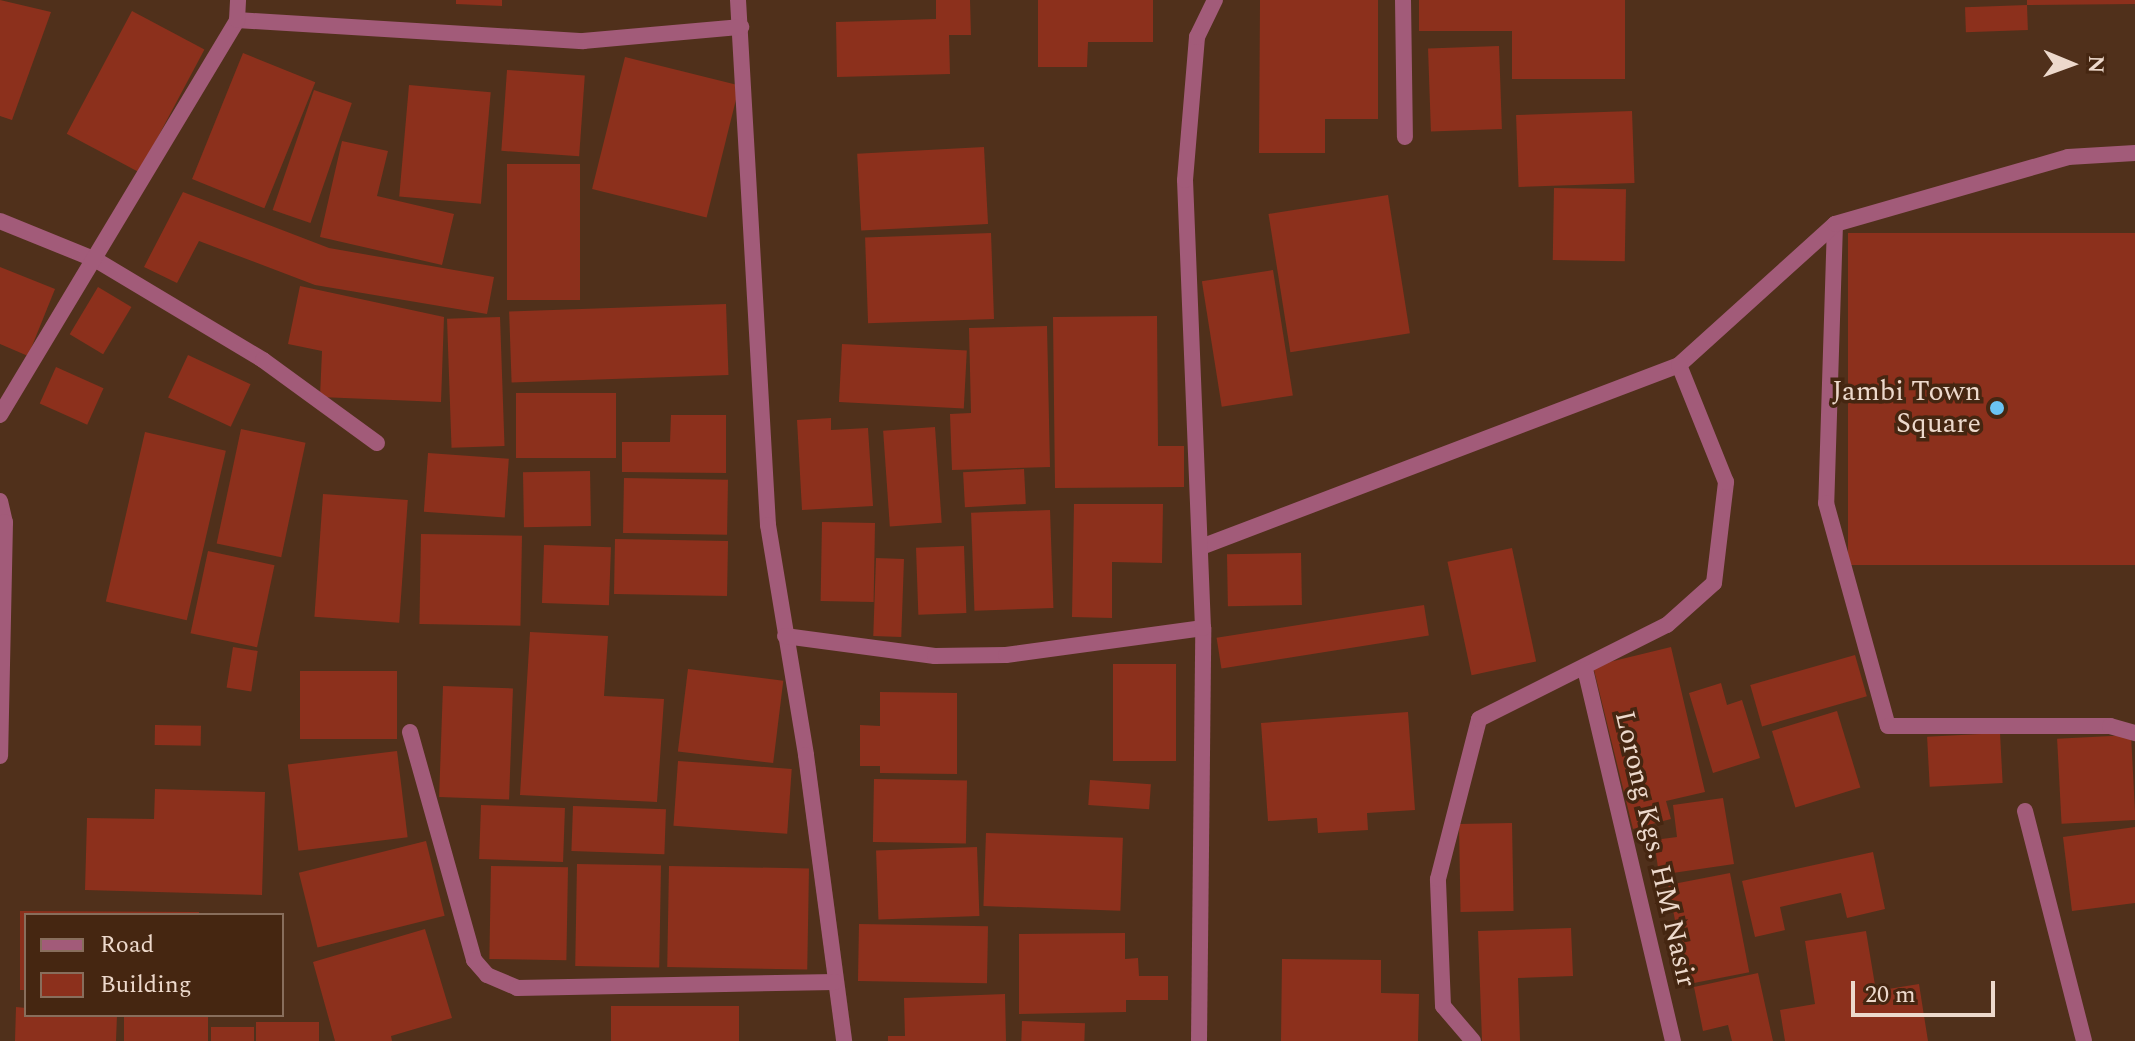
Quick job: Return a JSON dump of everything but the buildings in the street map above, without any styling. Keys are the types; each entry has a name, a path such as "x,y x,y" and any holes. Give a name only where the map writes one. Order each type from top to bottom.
{"street":[{"path":"0,415 32,354 96,260 237,20 238,0"},
{"path":"738,0 768,525 844,1041"},
{"path":"1199,1041 1203,628 1185,180 1197,37 1215,0"},
{"path":"1403,0 1405,137"},
{"path":"237,20 583,41 741,27"},
{"path":"1201,547 1679,365 1835,224 2068,157 2135,153"},
{"path":"0,221 96,260 263,360 377,443"},
{"path":"1835,224 1826,503 1888,726 2053,725 2135,733"},
{"path":"1473,1041 1443,1006 1438,879 1479,719 1585,669 1667,625 1714,583 1726,482 1679,365"},
{"path":"0,501 5,522 0,756"},
{"path":"785,636 935,656 1006,655 1203,628"},
{"name":"Lorong Kgs. HM Nasir","path":"1585,669 1673,1041"},
{"path":"410,732 474,960 487,975 517,988 835,982"},
{"path":"2025,811 2084,1041"}],"place":[{"name":"Jambi Town Square","path":"1997,408"}]}
